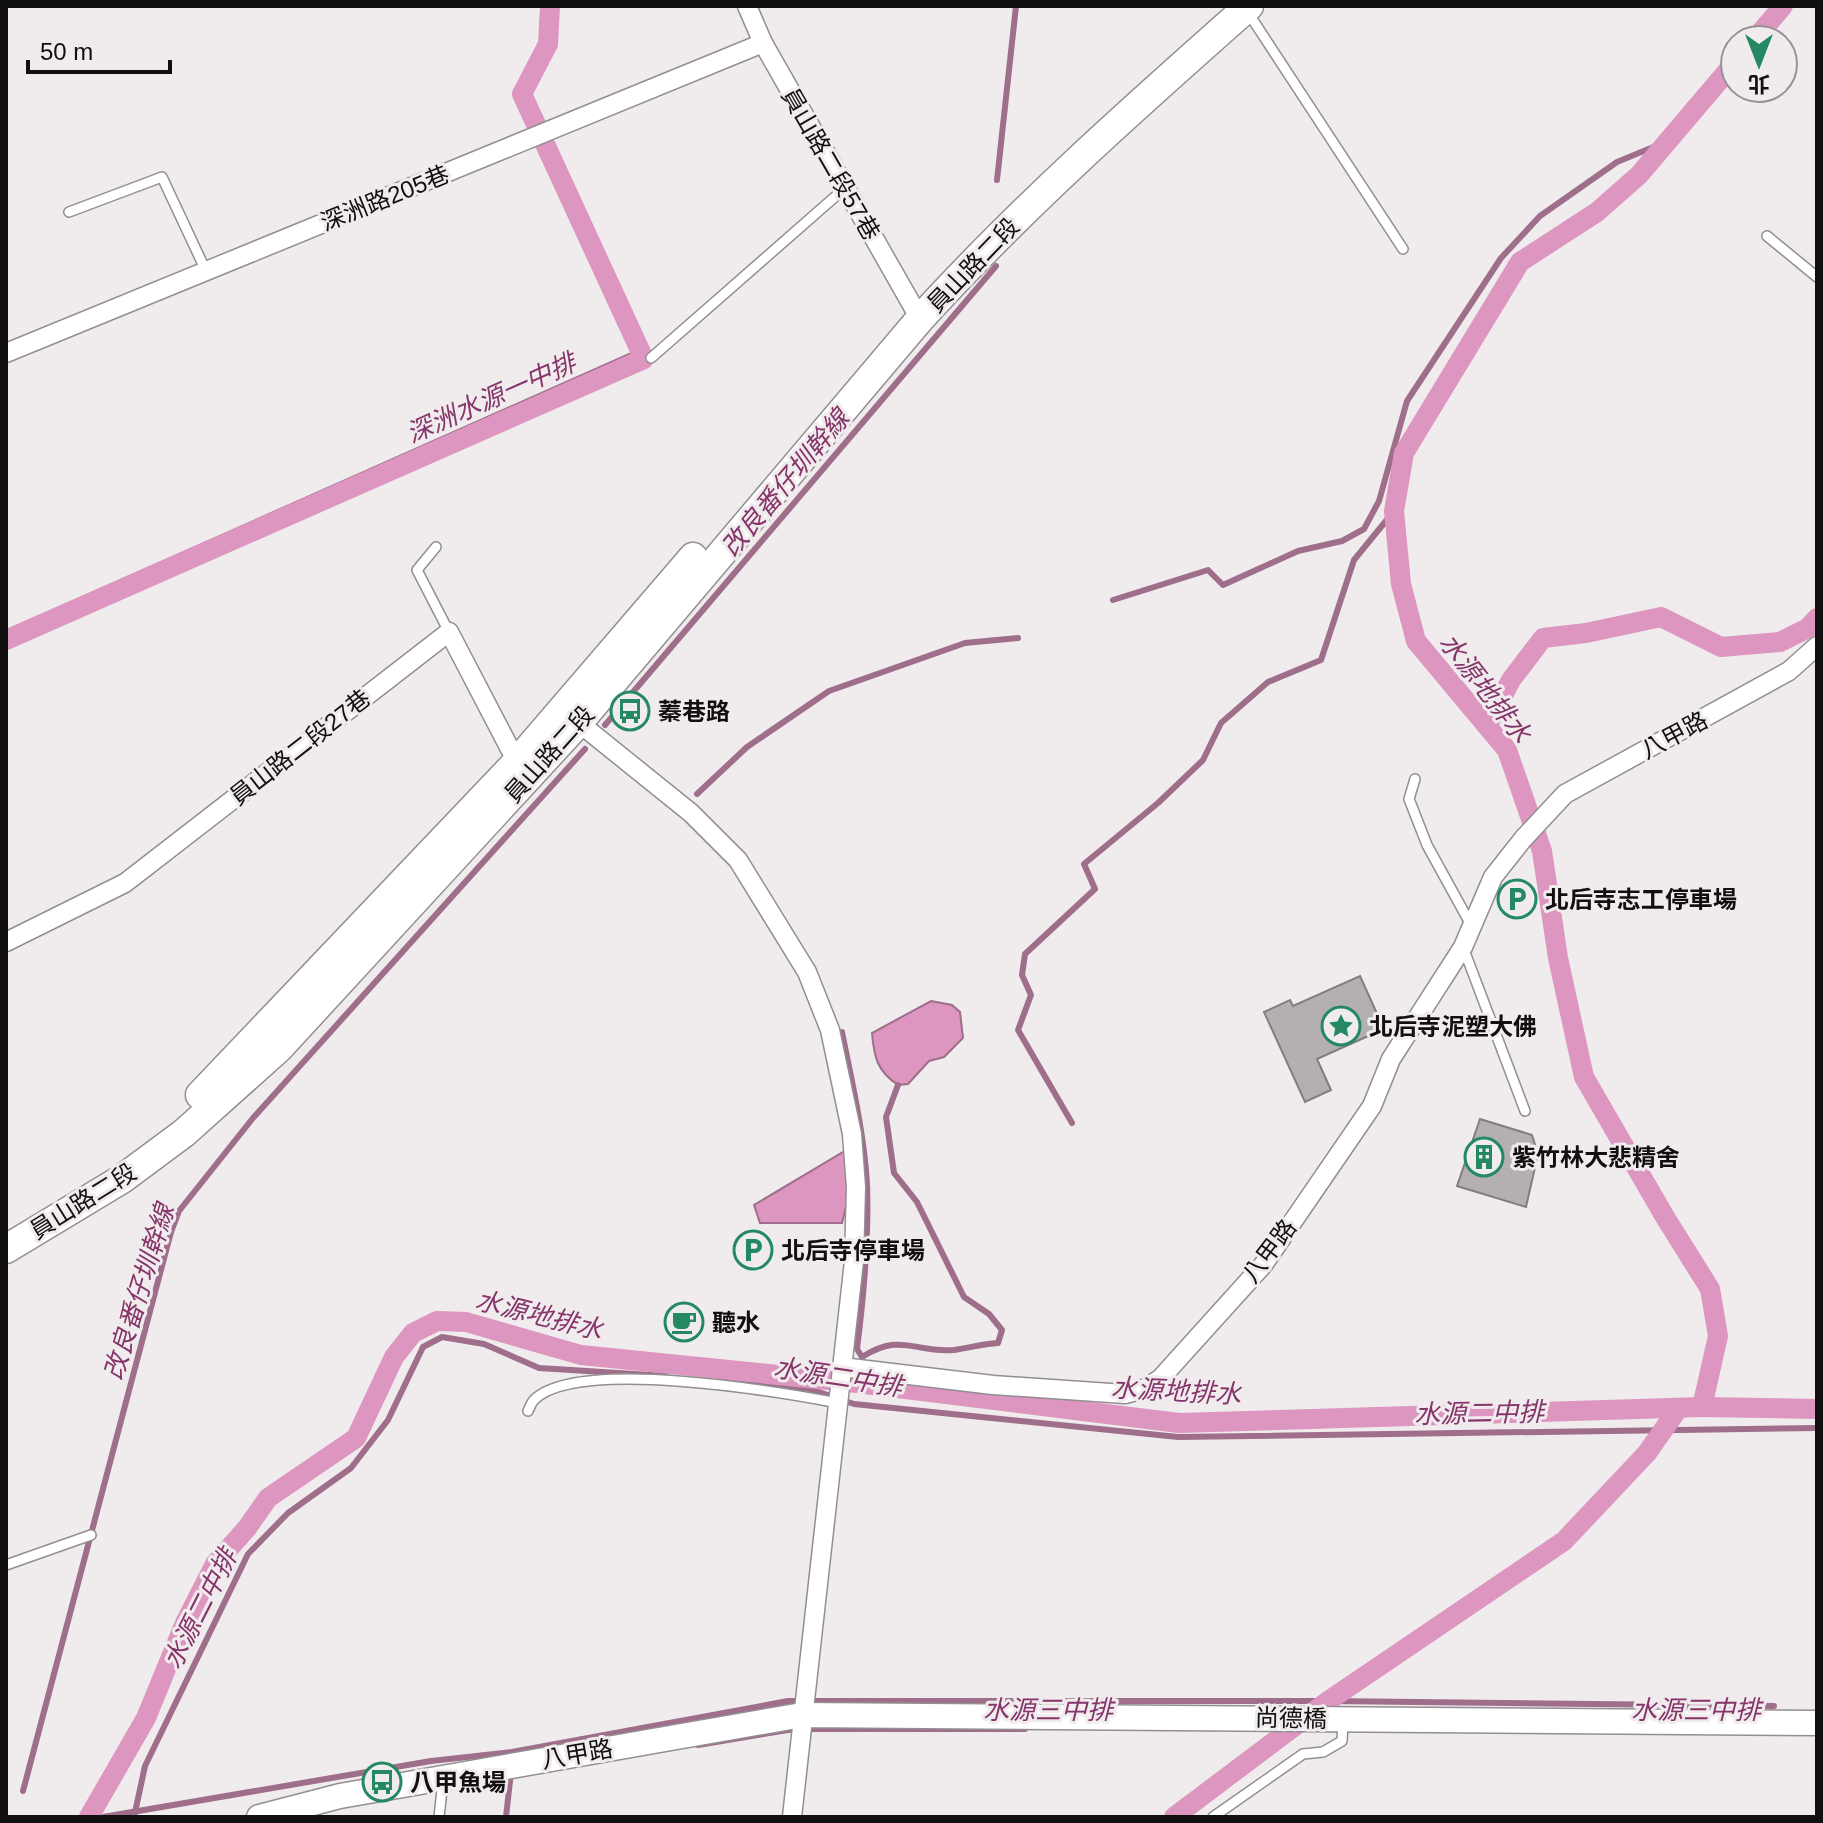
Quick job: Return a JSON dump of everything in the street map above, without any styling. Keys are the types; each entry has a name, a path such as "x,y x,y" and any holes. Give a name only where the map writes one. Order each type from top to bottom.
{"main road":[{"name":"員山路二段","path":"6,1249 122,1179 184,1133 279,1048 570,716 915,311 1047,166 1240,7"},
{"name":"員山路二段","path":"6,1230 119,1158 191,1104 522,771"}],"street":[{"name":"員山路二段57巷","path":"747,6 763,43 915,311"},
{"name":"深洲路205巷","path":"6,353 763,43"},
{"path":"449,632 522,771"},
{"name":"員山路二段27巷","path":"6,942 125,883 449,632"},
{"name":"八甲路","path":"841,1383 993,1385 1125,1394 1144,1389 1160,1379 1263,1265 1372,1106 1391,1059 1463,947 1493,877 1544,814 1565,794 1789,671 1817,646"},
{"path":"570,716 691,813 738,860 807,972 830,1030 852,1134 856,1187 854,1261 792,1817"},
{"name":"八甲路","path":"259,1817 298,1805 802,1715 1239,1718"},
{"name":"尚德橋","path":"1239,1718 1343,1719"},
{"path":"1343,1719 1817,1723"}],"lane":[{"path":"1240,7 1403,249"},
{"path":"69,212 162,177 206,271"},
{"path":"651,358 845,188"},
{"path":"1767,236 1817,277"},
{"path":"436,547 417,570 449,632"},
{"path":"1415,779 1409,799 1427,845 1473,928"},
{"path":"1463,947 1525,1111"},
{"path":"528,1411 535,1399 565,1385 613,1380 691,1381 766,1390 841,1383"},
{"path":"6,1565 91,1535"},
{"path":"1213,1817 1303,1754 1323,1752 1342,1741 1343,1719"},
{"path":"439,1817 443,1778"}],"shaded area":[{"path":"931,1001 952,1005 960,1012 963,1038 944,1057 929,1061 908,1084 898,1085 878,1063 872,1033"},
{"path":"848,1149 847,1203 842,1223 760,1223 754,1205"}],"building":[{"path":"1360,976 1384,1029 1317,1059 1331,1090 1305,1102 1264,1012 1290,1000 1293,1006"},
{"path":"1480,1119 1532,1135 1538,1154 1526,1207 1457,1186"}],"waterway":[{"name":"深洲水源一中排","path":"6,640 644,359 522,94 548,44 550,6"},
{"name":"改良番仔圳幹線","path":"997,180 1016,6"},
{"name":"水源地排水","path":"1768,24 1783,6"},
{"name":"水源地排水","path":"89,1817 146,1718 185,1623 215,1564 247,1528 268,1498 356,1438 394,1357 413,1333 437,1321 466,1322 581,1355 857,1383 1179,1423 1702,1407 1718,1336 1710,1289 1584,1077 1558,958 1542,851 1507,750 1416,641 1401,584 1394,511 1404,453 1520,262 1597,212 1639,175 1719,81"},
{"path":"1113,600 1208,570 1223,585 1298,551 1342,541 1364,529 1379,501 1407,401 1501,258 1540,216 1617,162 1668,141"},
{"name":"改良番仔圳幹線","path":"605,725 996,266"},
{"path":"6,633 634,354"},
{"path":"1072,1123 1018,1030 1031,995 1022,975 1025,954 1095,889 1084,864 1158,803 1203,760 1221,723 1268,682 1321,660 1354,560 1394,511"},
{"path":"1488,725 1511,680 1543,638 1586,633 1661,617 1721,647 1780,642 1808,628 1817,618"},
{"path":"697,794 747,747 829,691 965,643 1018,638"},
{"name":"改良番仔圳幹線","path":"23,1791 179,1211 253,1118 585,749"},
{"path":"842,1032 867,1184 865,1266 857,1349 862,1357 888,1346 954,1350 998,1343 1002,1330 989,1314 964,1297 917,1202 894,1173 886,1117 898,1085"},
{"name":"水源二中排","path":"134,1817 145,1766 248,1554 288,1513 351,1468 388,1420 423,1347 442,1337 484,1344 539,1368 666,1376"},
{"name":"水源二中排","path":"725,1381 810,1389 854,1404 1178,1437 1817,1428"},
{"path":"1702,1407 1817,1409"},
{"name":"水源地排水","path":"1174,1817 1328,1701 1564,1541 1647,1453 1678,1409"},
{"path":"103,1817 431,1761 512,1752 788,1701 1328,1701 1774,1706"},
{"name":"水源三中排","path":"698,1745 788,1730 1025,1729"},
{"path":"506,1817 511,1772"}],"place":[{"name":"蓁巷路","path":"630,711"},
{"name":"北后寺志工停車場","path":"1517,899"},
{"name":"北后寺泥塑大佛","path":"1341,1026"},
{"name":"紫竹林大悲精舍","path":"1484,1157"},
{"name":"北后寺停車場","path":"753,1250"},
{"name":"聽水","path":"684,1322"},
{"name":"八甲魚場","path":"382,1782"}]}
